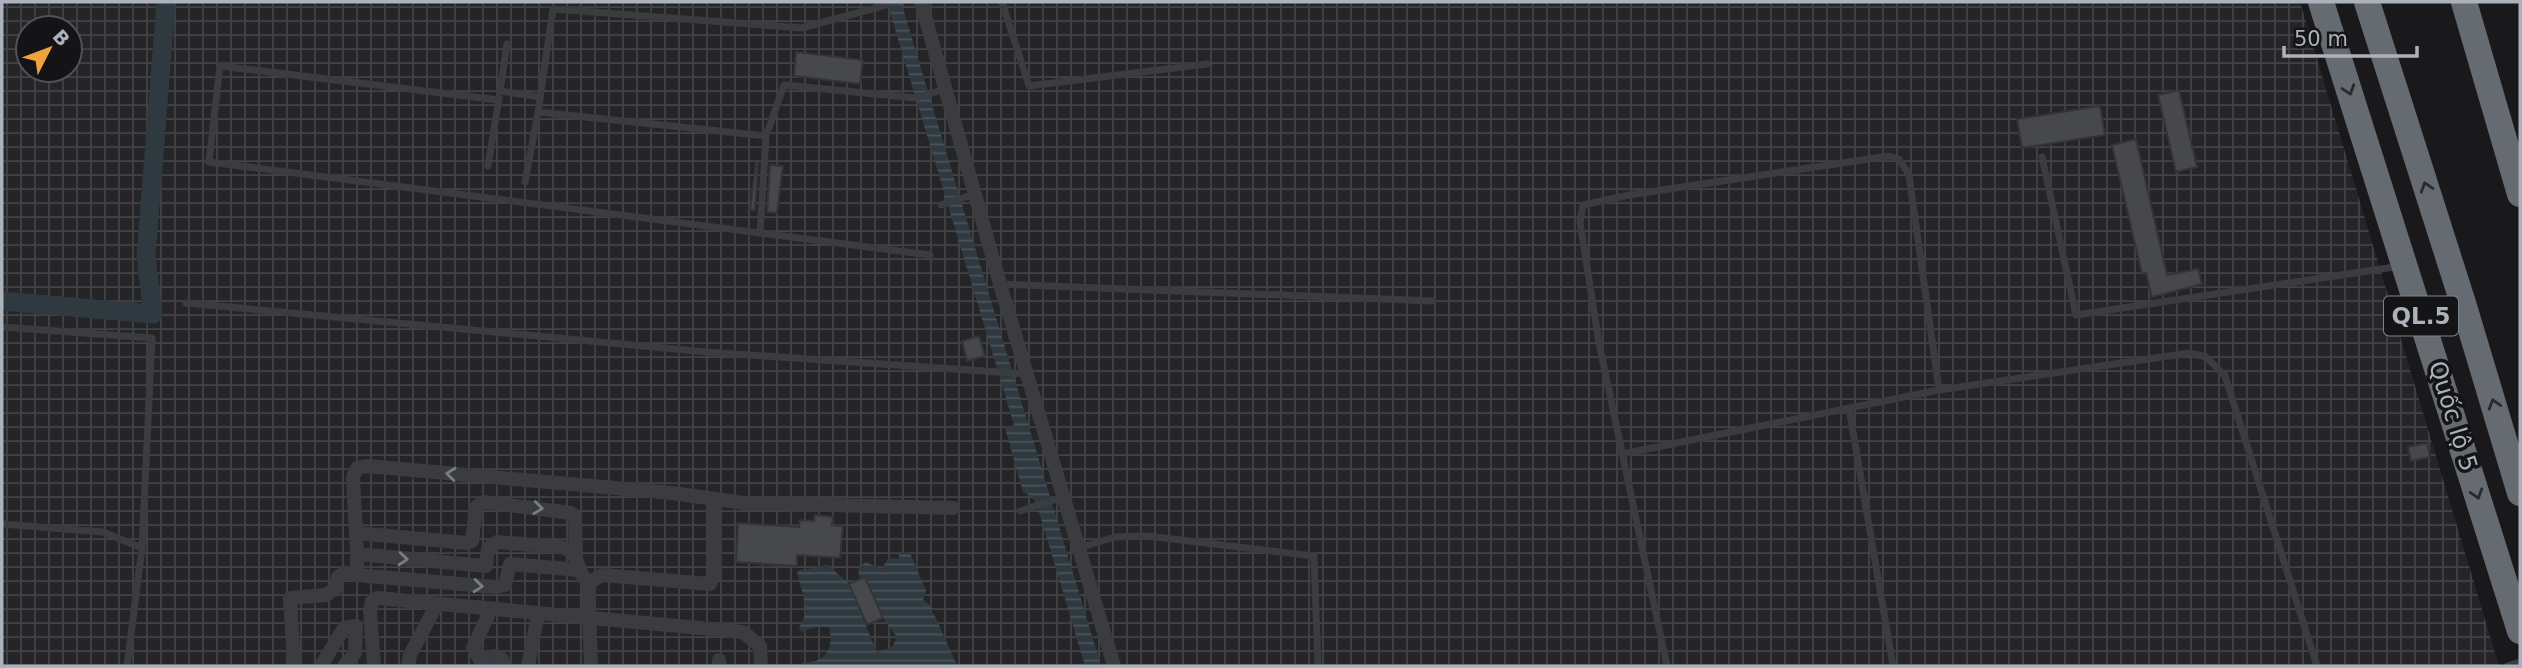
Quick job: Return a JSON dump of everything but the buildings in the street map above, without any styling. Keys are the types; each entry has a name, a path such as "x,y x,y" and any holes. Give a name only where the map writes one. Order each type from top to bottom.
{"highway":[{"name":"Quốc lộ 5","path":"2321,2 2520,631"},
{"name":"Quốc lộ 5","path":"2367,2 2463,303 2520,493"},
{"path":"2464,2 2520,194"}],"street":[{"path":"921,2 1000,284 1020,373 1057,499 1079,548 1114,666"},
{"path":"357,575 353,477 357,468 367,466 808,506 953,508"},
{"path":"294,666 290,598 326,595 336,588 338,577 344,573 501,588 510,564 583,576 602,575 710,584 715,572 715,499"},
{"path":"356,533 467,543 472,541 476,507 484,502 571,513 575,516 576,555 583,576 591,666"},
{"path":"357,554 486,566 488,548 497,542 561,547 571,549 576,555"},
{"path":"374,666 372,601 377,598 588,620 743,632 760,646 761,666"},
{"path":"408,666 410,655 437,604"},
{"path":"491,609 472,648 480,660 494,656 502,659 506,666"},
{"path":"528,666 538,614"},
{"path":"321,666 344,628 356,626 355,653 344,666"}],"lane":[{"path":"525,182 553,9 802,28 897,2"},
{"path":"1002,2 1028,86 1207,64"},
{"path":"488,166 507,44"},
{"path":"499,100 220,66 209,162 930,255"},
{"path":"760,233 766,136 784,85 916,98 946,89"},
{"path":"500,91 540,97"},
{"path":"538,111 766,136"},
{"path":"1667,666 1599,342 1580,210 1583,205 1629,195 1889,156 1899,159 1909,175 1938,390"},
{"path":"2042,158 2076,315 2405,266"},
{"path":"944,205 975,194"},
{"path":"1000,284 1433,301"},
{"path":"186,303 706,352 1020,373"},
{"path":"2,327 152,338 142,548 127,666"},
{"path":"1622,454 1938,390 2189,353 2206,357 2217,365 2225,376 2317,666"},
{"path":"1849,408 1893,666"},
{"path":"1020,511 1057,499"},
{"path":"2,524 103,531 142,548"},
{"path":"1079,548 1115,537 1147,536 1314,556 1318,666"},
{"path":"2507,666 2520,662"}],"shaded area":[{"path":"2,2 2300,2 2499,666 2,666"},
{"path":"887,2 901,2 1101,666 1085,666 1037,505 1032,496 1023,492 1005,428 1014,425"},
{"path":"899,553 910,553 926,591 923,600 932,606 931,613 934,614 955,666 802,666 802,663 817,660 826,653 831,635 829,627 816,627 802,632 799,628 807,612 797,571 828,565 849,584 877,653 893,646 897,637 883,618 865,578 860,579 858,570 865,562 882,569 888,558 899,559"}],"waterway":[{"path":"2,301 153,314 146,256 166,2"}]}
